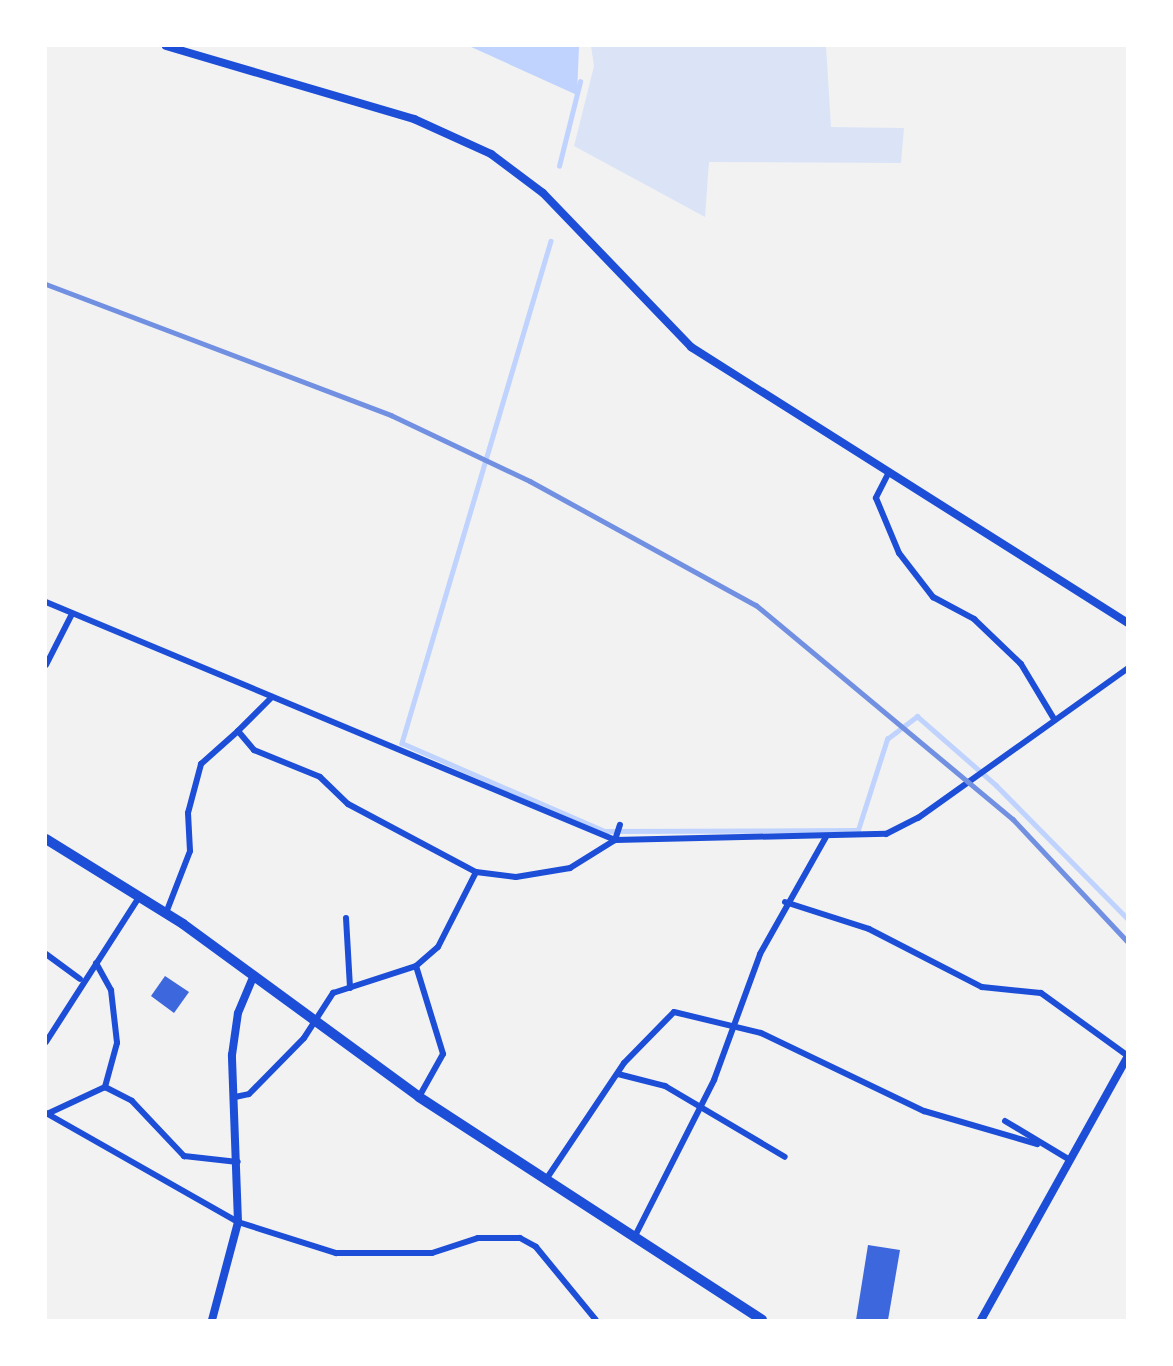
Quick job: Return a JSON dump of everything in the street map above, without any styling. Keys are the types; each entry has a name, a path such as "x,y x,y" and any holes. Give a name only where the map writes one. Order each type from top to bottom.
{"main road":[{"path":"46,839 140,895 419,1097 547,1178 762,1321"}],"street":[{"path":"166,46 414,119 491,154 543,193 691,347 1128,623"},
{"path":"889,472 876,498 899,553 933,597 974,619 1021,664 1054,719"},
{"path":"46,602 616,838 827,837 886,834 1128,668"},
{"path":"46,666 72,614"},
{"path":"166,913 190,851 188,813 201,764 272,697"},
{"path":"238,731 254,750 320,777 348,804 476,872 516,877 570,868 616,838 620,825"},
{"path":"635,1236 700,1109 732,1024 785,902 827,837"},
{"path":"235,1097 249,1094 317,1022 333,993 416,966 438,947 476,872"},
{"path":"46,1042 80,979 96,963 140,895"},
{"path":"785,902 869,929 982,987 1041,993 1128,1056 982,1321"},
{"path":"346,918 349,988"},
{"path":"46,954 80,979"},
{"path":"96,963 111,990 117,1042 105,1087"},
{"path":"416,966 443,1054 419,1097"},
{"path":"212,1321 238,1222 234,1030 254,975"},
{"path":"547,1178 618,1074 674,1012 732,1024 924,1111 960,1116 1015,1142 1037,1144"},
{"path":"618,1074 666,1086 700,1109 785,1157"},
{"path":"46,1114 105,1087"},
{"path":"105,1087 132,1101 184,1156 238,1162"},
{"path":"46,1114 238,1222 336,1253 432,1253 478,1238 520,1238 536,1247 596,1321"},
{"path":"1006,1121 1037,1144 1070,1160"}],"shaded area":[{"path":"591,46 826,46 831,127 904,128 901,163 709,162 705,217 574,146 594,66"}],"water":[{"path":"469,46 579,46 577,95"}],"building":[{"path":"165,976 189,992 174,1013 151,996"},
{"path":"868,1245 900,1250 888,1320 856,1320"}],"waterway":[{"path":"559,166 580,82"},
{"path":"551,241 402,743 604,831 858,830 887,739 917,716 996,785 1128,919"}],"railway":[{"path":"46,284 391,415 530,481 756,605 1013,819 1128,942"}]}
